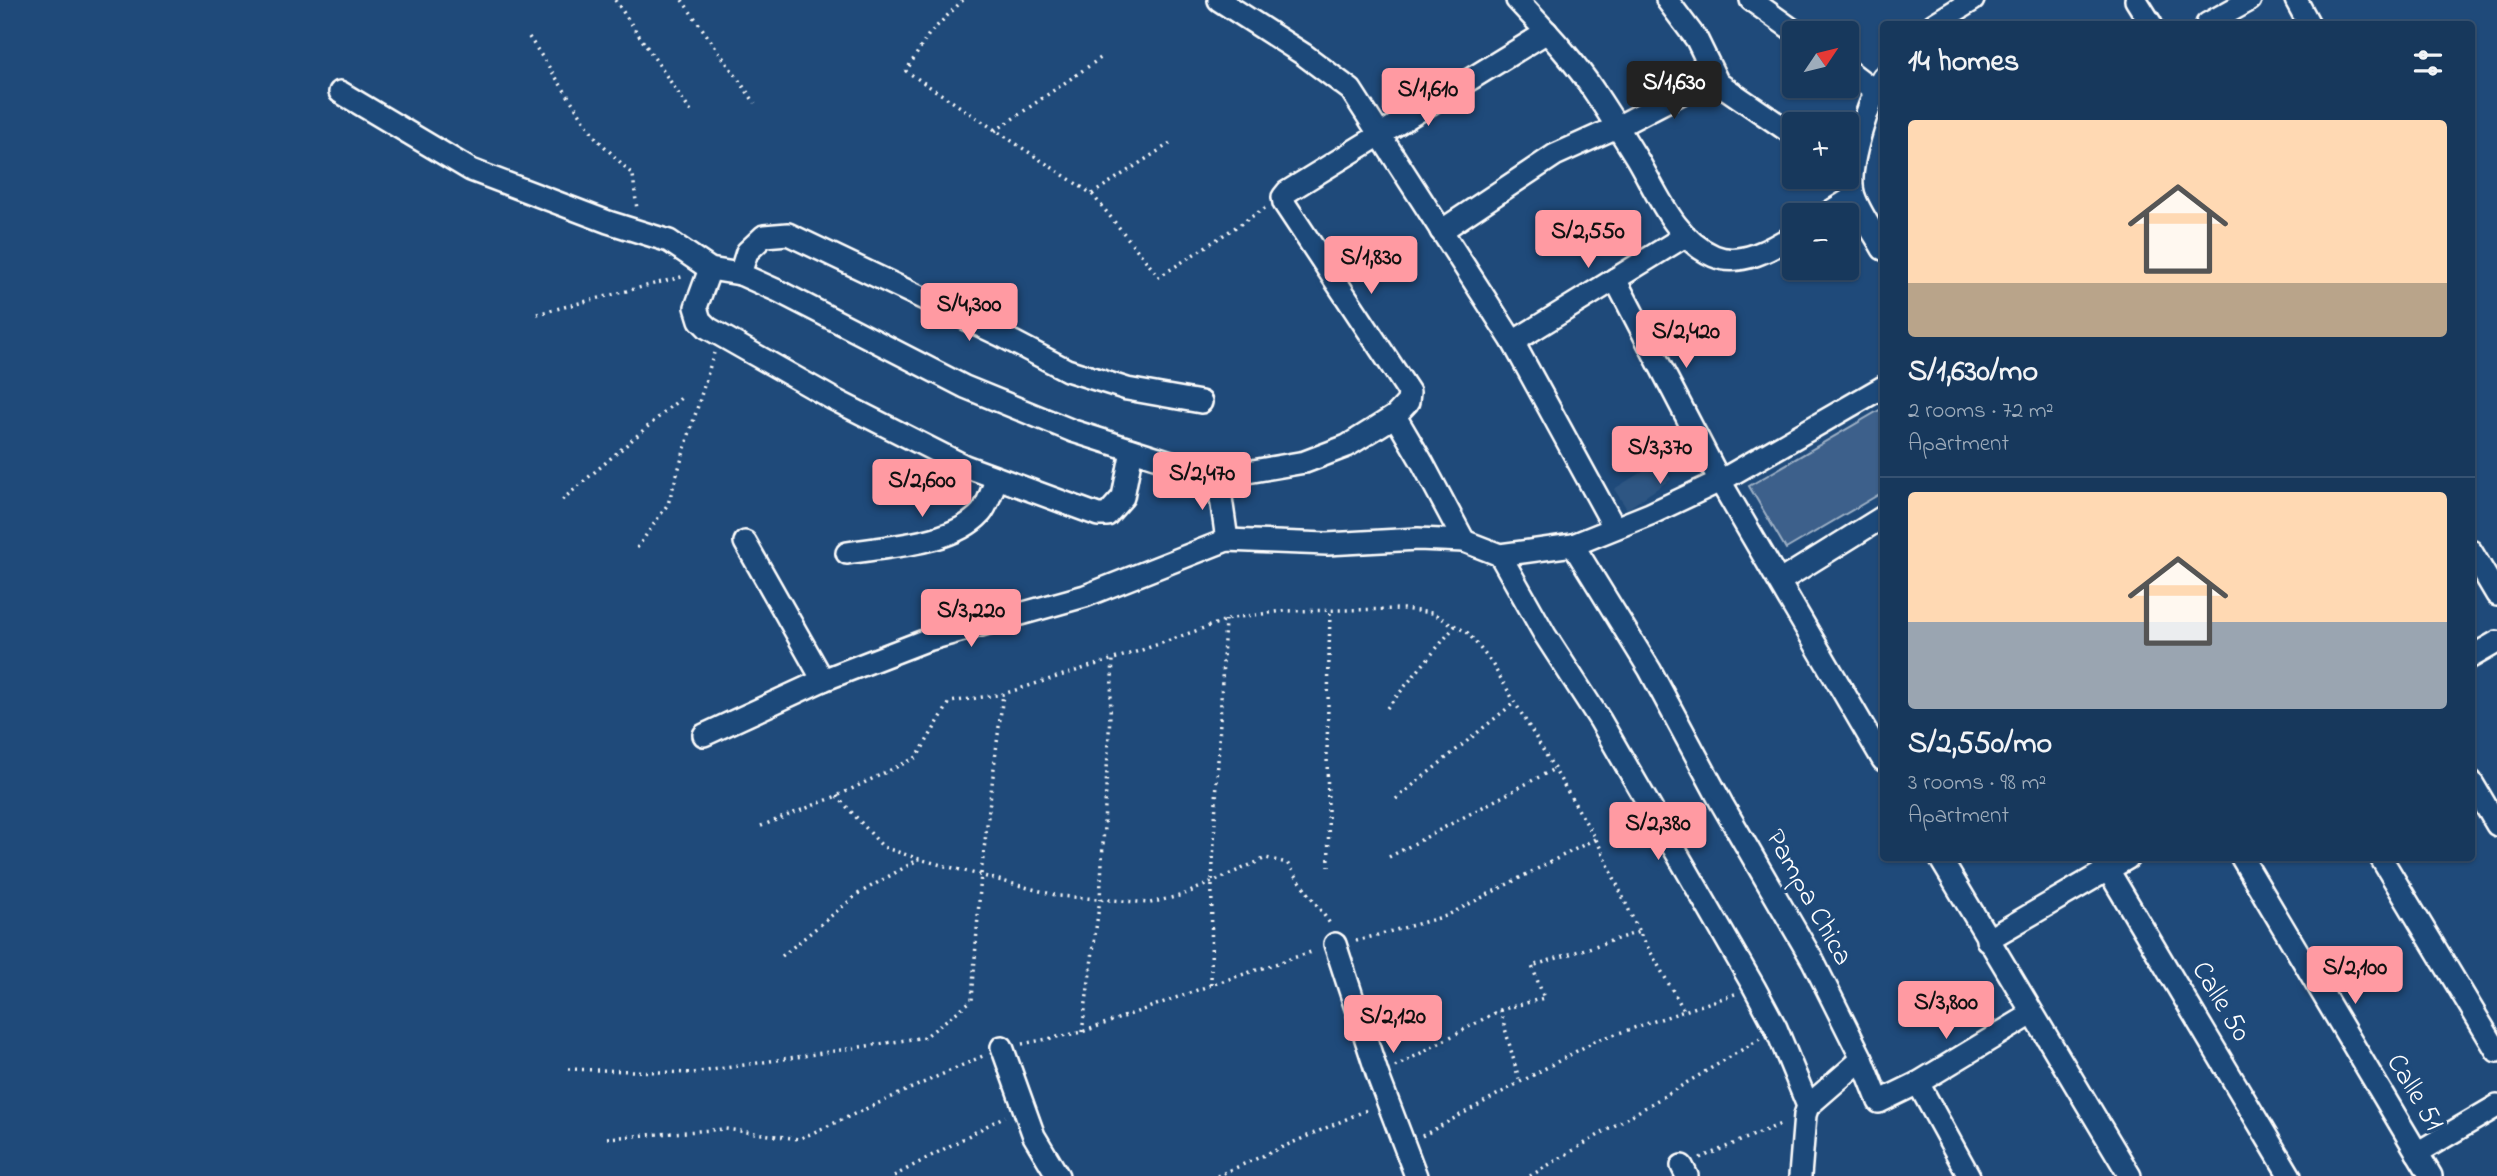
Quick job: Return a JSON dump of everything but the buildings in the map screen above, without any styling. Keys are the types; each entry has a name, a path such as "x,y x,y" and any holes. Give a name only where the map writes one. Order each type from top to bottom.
{"street":[{"path":"1219,0 1303,54 1351,90 1513,342 1614,527"},
{"path":"1517,0 1595,91 1685,236 1716,257 1735,260 1782,241"},
{"path":"1667,0 1697,40 1718,83 1782,127"},
{"path":"1751,0 1782,22"},
{"path":"1939,21 1973,0"},
{"path":"2136,0 2149,21"},
{"path":"2212,21 2250,0"},
{"path":"2296,0 2307,21"},
{"path":"340,92 471,170 608,222 669,241 710,269 740,274 838,320 965,387 1073,431 1219,477 1305,462 1347,446 1395,416 1408,402 1409,392 1284,203 1283,197 1380,133 1547,32"},
{"path":"1859,75 1879,84 1867,111 1859,146"},
{"path":"1441,231 1555,155 1688,90 1718,83"},
{"path":"1834,203 1845,189"},
{"path":"1855,189 1880,235"},
{"path":"740,274 747,252 764,236 788,234 1000,335 1067,370 1128,389 1201,402"},
{"path":"1513,342 1685,236"},
{"path":"710,269 696,307 700,320 833,399 965,466 1098,514 1107,514 1123,497 1132,450"},
{"path":"1615,279 1720,481 1880,755"},
{"path":"704,735 823,680 924,641 1085,596 1227,540 1327,544 1419,539 1464,541 1500,555 1573,545 1650,514 1720,481 1880,389"},
{"path":"1395,416 1464,541"},
{"path":"1219,477 1227,540"},
{"path":"847,553 936,538 957,531 982,512 997,478"},
{"path":"1780,581 1880,519"},
{"path":"745,542 823,680"},
{"name":"Pampa Chica","path":"1573,545 1650,670 1722,803 1813,961 1862,1059 1879,1102 1918,1083"},
{"path":"1500,555 1545,635 1600,720 1776,1028 1806,1110 1800,1176"},
{"path":"2475,558 2497,595"},
{"path":"2475,655 2497,642"},
{"path":"2475,788 2497,825"},
{"path":"1942,861 2130,1176"},
{"name":"Calle 51","path":"2244,861 2431,1176"},
{"path":"2383,861 2497,1051"},
{"path":"1987,940 2105,863"},
{"name":"Calle 50","path":"2105,863 2290,1176"},
{"path":"1339,945 1378,1076 1416,1176"},
{"path":"1969,1176 1918,1083 2032,1014"},
{"path":"1002,1047 1034,1136 1058,1176"},
{"path":"1806,1110 1862,1059"},
{"path":"2417,1153 2497,1106"}],"path":[{"path":"615,0 691,112"},
{"path":"682,0 755,103"},
{"path":"963,0 929,34 906,71 1092,194 1159,276 1283,197"},
{"path":"529,37 596,138 633,175 640,232"},
{"path":"995,131 1102,57"},
{"path":"1092,194 1172,142"},
{"path":"537,314 710,269"},
{"path":"637,548 668,504 720,334"},
{"path":"562,500 681,398"},
{"path":"761,825 837,796 917,757 950,702 1003,694 1225,620 1284,611 1403,609 1432,613 1468,633 1491,662 1595,839 1639,932 1685,1012"},
{"path":"1329,610 1329,867"},
{"path":"1211,985 1212,882 1225,620"},
{"path":"1387,708 1455,626"},
{"path":"1082,1032 1100,899 1113,659"},
{"path":"568,1069 693,1073 925,1037 972,1000 981,874 1003,694"},
{"path":"1395,799 1515,702"},
{"path":"1389,857 1555,769"},
{"path":"837,796 883,847 1059,896 1150,903 1183,895 1266,858 1287,863 1339,945"},
{"path":"607,1138 725,1129 799,1139 1002,1047 1082,1032 1211,985 1339,945 1446,916 1595,839"},
{"path":"782,956 858,894 919,859"},
{"path":"1378,1076 1500,1010 1544,998 1532,966 1639,932"},
{"path":"1404,1145 1595,1041 1754,987"},
{"path":"1500,1010 1521,1083"},
{"path":"1530,1176 1776,1028"},
{"path":"1217,1176 1387,1101"},
{"path":"894,1176 1023,1107"},
{"path":"1684,1171 1806,1110"}],"shaded area":[{"path":"1880,410 1880,494 1786,549 1749,486"},
{"path":"1659,461 1671,479 1627,509 1614,489"}]}
